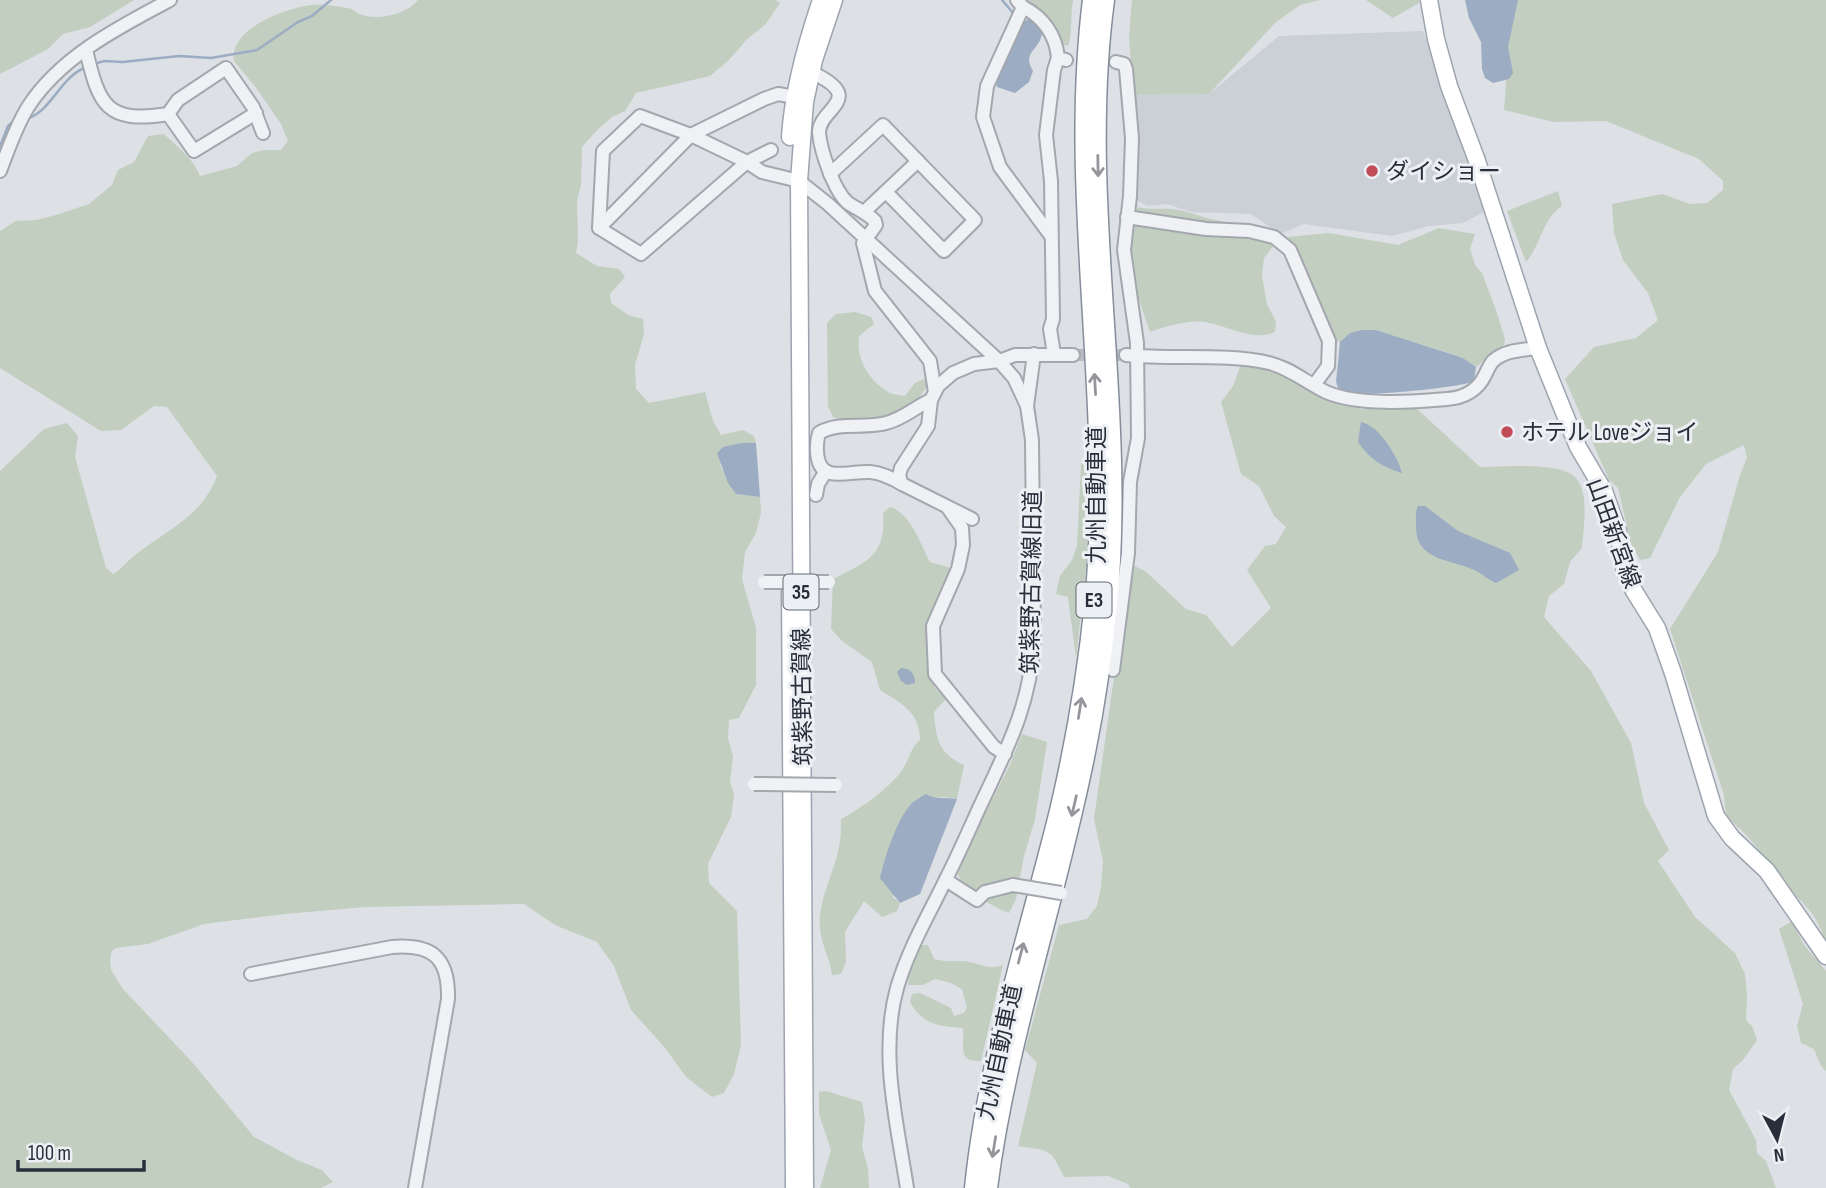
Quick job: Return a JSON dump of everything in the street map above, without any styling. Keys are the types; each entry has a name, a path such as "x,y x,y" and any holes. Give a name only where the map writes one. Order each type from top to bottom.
{"highway":[{"name":"九州自動車道","path":"974,1188 984,1117 1007,1006 1074,742 1094,601 1098,462 1084,198 1085,72 1092,0"},
{"name":"九州自動車道","path":"988,1188 1019,1020 1086,753 1100,675 1108,602 1112,537 1112,441 1098,135 1099,71 1105,0"}],"main road":[{"name":"筑紫野古賀線","path":"794,1188 795,97 803,57 821,0"},
{"name":"筑紫野古賀線","path":"806,1188 794,181 811,72 834,0"},
{"name":"山田新宮線","path":"1429,0 1436,39 1450,86 1538,348 1578,447 1604,491 1618,531 1625,571 1657,628 1716,816 1732,838 1767,871 1826,957"}],"street":[{"path":"0,171 21,121 40,90 58,71 89,60 170,0"},
{"path":"1051,236 1000,167 983,117 988,86 1020,4 1034,12 1047,26 1062,59 1054,70 1046,121 1051,181 1053,319 1050,329 1054,354"},
{"path":"89,60 97,91 106,106 119,116 168,114"},
{"path":"1113,670 1128,553 1130,482 1138,438 1131,356 1137,344 1124,250 1130,196 1131,128 1126,69 1124,64 1115,62"},
{"path":"168,114 178,100 226,68 256,113 263,133"},
{"path":"811,72 832,84 838,98 835,108 821,123 819,131 830,174 846,201 875,221 876,225 863,243 875,291 930,361 933,396 928,426 901,468 899,476 902,484"},
{"path":"771,150 747,162 642,254 599,228 691,135 764,99 778,94 795,97"},
{"path":"168,114 194,151 256,113"},
{"name":"筑紫野古賀線旧道","path":"599,228 603,151 640,116 691,135 762,172 794,181 828,204 999,361 1014,378 1027,406 1032,440 1034,489 1033,662 1023,712 1006,754 911,951 897,989 892,1016 889,1064 907,1188"},
{"path":"830,174 883,125 975,220 944,251 886,192"},
{"path":"864,212 918,161"},
{"path":"1127,216 1206,229 1249,231 1274,237 1290,250 1329,341 1328,366 1314,385"},
{"path":"1131,356 1246,359 1272,364 1344,398 1366,401 1464,397 1475,389 1492,361 1510,351 1538,348"},
{"path":"1027,406 1034,354"},
{"path":"972,519 890,477 873,472 829,473 818,461 819,433 835,427 868,426 904,417 933,396 953,373 974,364 999,361 1015,355 1073,355"},
{"path":"816,495 818,484 826,471"},
{"path":"948,507 962,528 963,545 958,569 933,626 935,674 994,747 1006,754"},
{"path":"764,582 829,582"},
{"path":"754,784 836,785"},
{"path":"946,880 976,900 985,892 1013,885 1066,894"},
{"path":"251,974 392,947 414,946 432,953 441,964 448,979 448,999 415,1188"}],"shaded area":[{"path":"1423,31 1484,212 1463,223 1429,226 1392,236 1304,224 1280,234 1251,214 1191,212 1167,204 1147,206 1137,200 1133,95 1209,94 1279,36"}],"green space":[{"path":"0,0 134,0 90,27 63,34 48,49 0,74"},
{"path":"418,0 775,0 780,3 765,25 710,76 636,93 625,111 612,117 598,129 582,147 581,185 577,200 576,253 597,266 619,269 625,277 610,294 611,303 628,315 643,319 644,334 635,365 636,389 649,403 705,392 713,421 721,435 743,430 754,436 756,443 741,443 720,465 736,494 760,497 761,513 756,533 745,552 742,579 756,628 756,685 739,718 729,720 728,738 733,756 730,782 734,794 731,817 708,864 709,883 737,911 741,1045 734,1074 724,1093 712,1097 686,1077 666,1049 631,1010 614,966 597,942 555,925 524,904 365,907 204,924 148,944 115,948 110,958 111,970 123,989 192,1062 254,1137 322,1170 333,1182 321,1188 0,1188 0,471 44,429 67,423 78,436 75,457 106,568 113,574 193,512 217,476 167,407 154,406 121,430 101,431 0,368 0,231 16,221 36,220 89,204 112,185 118,170 134,162 148,136 164,134 189,158 200,176 237,166 252,153 281,150 288,141 281,124 234,61 235,49 240,39 275,15 302,7 332,6 376,17 396,14"},
{"path":"1021,0 1073,0 1068,46 1058,43"},
{"path":"1132,0 1320,0 1300,5 1276,22 1209,94 1133,95 1129,37"},
{"path":"1366,0 1419,0 1419,3 1393,18"},
{"path":"1515,0 1826,0 1826,940 1810,911 1783,883 1749,838 1726,817 1724,795 1670,629 1718,552 1747,458 1744,445 1706,464 1680,497 1650,558 1640,560 1631,544 1618,488 1609,480 1565,379 1594,347 1636,338 1658,320 1648,293 1623,260 1614,233 1612,204 1662,194 1690,204 1707,203 1723,190 1723,181 1699,159 1606,121 1554,122 1504,110 1507,71 1502,27"},
{"path":"1558,191 1562,206 1550,218 1526,262 1507,211"},
{"path":"1138,207 1177,210 1248,226 1263,230 1278,240 1264,258 1262,276 1267,304 1276,322 1275,332 1266,335 1249,334 1205,322 1191,322 1150,332 1131,276 1127,239"},
{"path":"1439,228 1475,234 1470,249 1496,310 1505,339 1504,345 1476,367 1463,358 1376,330 1350,333 1340,342 1332,339 1322,309 1288,237 1329,233 1398,245"},
{"path":"855,312 871,317 874,324 859,336 858,344 861,360 875,382 890,393 905,396 915,383 924,379 928,385 914,405 872,424 850,423 833,417 828,406 827,323 836,314"},
{"path":"1242,362 1286,371 1314,390 1361,409 1415,407 1480,467 1545,467 1558,469 1576,478 1584,503 1582,548 1570,562 1564,584 1549,596 1544,617 1591,671 1631,743 1644,803 1669,850 1658,861 1695,917 1735,953 1745,974 1746,1020 1752,1026 1757,1040 1733,1069 1729,1090 1756,1140 1757,1153 1766,1161 1776,1188 1130,1188 1128,1184 1108,1176 1064,1177 1055,1160 1047,1152 1018,1146 1037,1063 1025,1050 1059,925 1087,919 1097,906 1101,888 1103,861 1094,819 1130,564 1145,571 1186,609 1206,615 1232,647 1271,608 1247,570 1265,546 1276,544 1286,527 1274,516 1259,486 1241,474 1221,402 1233,386"},
{"path":"1087,460 1087,561 1076,658 1068,597 1056,594 1060,576 1072,560 1077,546 1081,464"},
{"path":"890,507 909,522 930,562 948,567 955,576 939,624 928,646 940,675 934,687 946,699 934,712 940,744 949,755 964,765 957,799 933,798 893,897 900,903 897,911 882,917 864,901 845,932 846,962 841,974 832,975 821,934 820,917 839,847 841,819 865,804 891,782 903,769 920,740 913,715 902,704 880,690 872,662 842,641 831,629 833,579 865,562 878,548 883,513"},
{"path":"1022,734 1047,742 1035,819 1024,856 1016,899 1009,913 970,890 956,869 1009,767"},
{"path":"1792,921 1804,945 1826,971 1826,1071 1814,1049 1801,1043 1797,1026 1803,1004 1779,929"},
{"path":"921,945 928,945 934,959 938,960 963,961 992,967 1003,965 981,1061 973,1061 965,1055 963,1028 932,1023 920,1015 910,1002 912,994 920,993 951,1008 954,1016 964,1013 967,1008 962,989 951,983 935,979 923,985 908,985"},
{"path":"826,1091 862,1102 865,1120 862,1147 868,1169 869,1188 820,1188 831,1150 819,1114 819,1092"}],"water":[{"path":"1465,0 1518,0 1508,47 1513,73 1509,79 1493,83 1485,78 1481,42 1469,18"},
{"path":"1034,19 1042,34 1030,56 1033,71 1029,82 1015,93 997,87 996,82 1023,23"},
{"path":"1376,330 1463,358 1476,367 1474,381 1438,388 1383,393 1361,394 1339,390 1336,382 1340,342 1350,333"},
{"path":"1361,422 1381,435 1392,450 1402,473 1377,462 1358,442"},
{"path":"756,443 760,497 736,494 728,483 717,453 723,447"},
{"path":"1418,506 1425,506 1458,531 1510,553 1519,570 1496,583 1469,568 1430,554 1418,539"},
{"path":"901,668 911,672 915,683 907,685 901,681 897,672"},
{"path":"926,794 937,798 957,799 920,894 900,903 880,878 896,829 911,804"}],"waterway":[{"path":"94,64 179,56 211,58 257,50 298,22 312,16 331,0"},
{"path":"1002,0 1014,14"},
{"path":"25,119 41,111 68,80 84,68"},
{"path":"0,146 8,126 15,120"}],"tunnel":[{"path":"1073,355 1126,355"}],"place":[{"name":"ダイショー","path":"1372,171"},
{"name":"ホテル Loveジョイ","path":"1507,432"}]}
